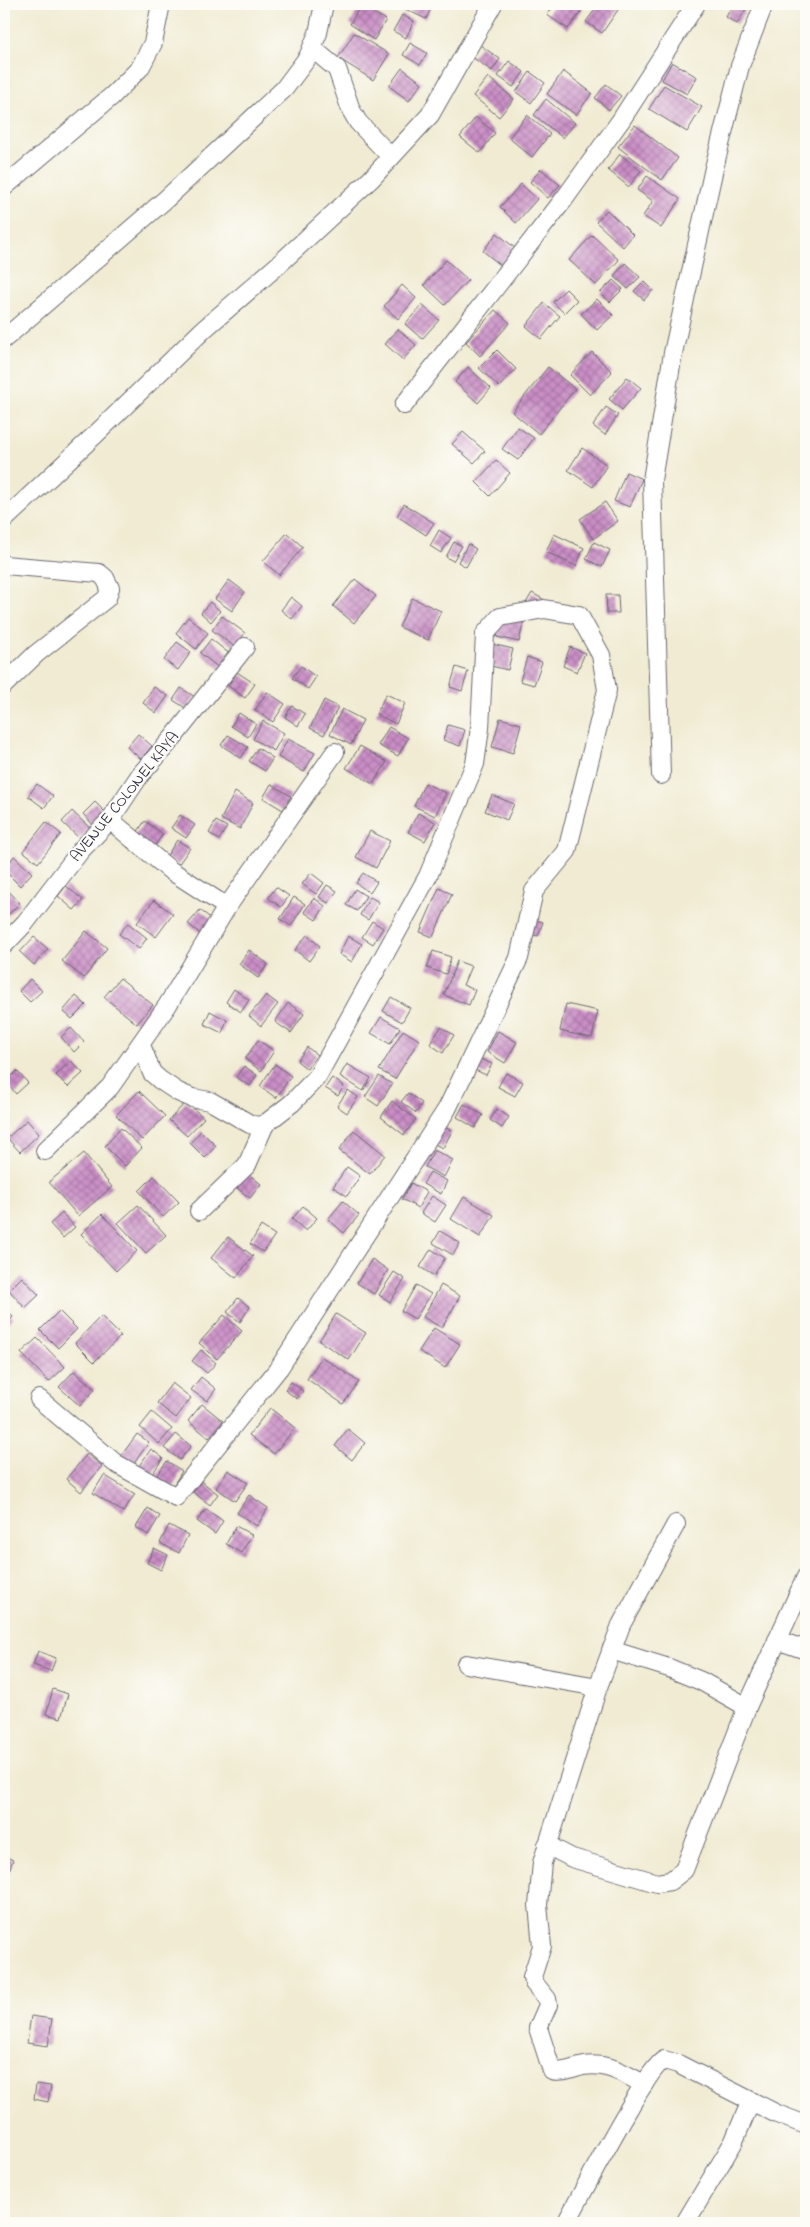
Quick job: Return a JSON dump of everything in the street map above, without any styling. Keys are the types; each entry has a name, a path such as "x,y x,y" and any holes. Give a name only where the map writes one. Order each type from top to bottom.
{"street":[{"path":"4,187 112,96 140,68 153,43 161,4"},
{"path":"4,339 166,199 284,89 308,58 318,33 324,4"},
{"path":"4,520 96,434 202,330 277,266 371,179 430,116 493,4"},
{"path":"404,405 582,175 621,120 696,4"},
{"path":"661,775 652,480 673,353 714,168 740,66 764,4"},
{"path":"312,48 337,69 351,110 358,122 391,157"},
{"path":"4,566 99,573 105,578 110,588 107,598 36,654 4,685"},
{"path":"39,1399 115,1463 176,1498 279,1368 447,1109 519,958 534,891 567,851 607,690 601,655 579,615 544,609 500,617 485,634 480,728 475,764 428,876 316,1077 292,1103 265,1124 257,1126 250,1124 210,1101 192,1098 178,1092 152,1073 141,1045"},
{"name":"AVENUE COLONEL KAYA","path":"4,945 25,922 81,850 110,820 140,775 172,739 245,647"},
{"path":"46,1151 110,1087 141,1045 228,907 335,752"},
{"path":"110,820 170,870 228,907"},
{"path":"199,1211 247,1165 265,1124"},
{"path":"644,2084 612,2067 584,2066 556,2072 550,2068 538,2028 548,2005 547,1999 534,1983 532,1977 542,1946 538,1884 547,1845 611,1650 630,1606 676,1524"},
{"path":"547,1845 572,1858 657,1883 670,1881 684,1870 747,1707 806,1577"},
{"path":"777,1640 806,1650"},
{"path":"611,1650 669,1668 701,1681 747,1707"},
{"path":"466,1664 598,1687"},
{"path":"566,2223 644,2084 660,2062 664,2060 673,2062 777,2114 806,2125"},
{"path":"685,2223 734,2143 750,2101"}],"building":[{"path":"407,4 433,4 426,19 405,9"},
{"path":"555,4 576,4 583,9 568,29 547,15"},
{"path":"599,4 622,4 602,33 586,22"},
{"path":"733,4 749,4 737,24 726,17"},
{"path":"361,5 386,20 374,40 350,24"},
{"path":"402,15 414,21 406,38 393,31"},
{"path":"354,33 389,54 373,80 338,58"},
{"path":"410,43 427,53 420,65 403,55"},
{"path":"480,45 500,59 492,71 472,57"},
{"path":"509,61 524,72 513,87 498,76"},
{"path":"672,62 697,77 687,94 662,80"},
{"path":"402,68 422,83 409,101 389,86"},
{"path":"563,71 592,93 576,115 547,94"},
{"path":"530,72 545,83 531,103 516,92"},
{"path":"488,77 514,99 499,117 473,96"},
{"path":"606,84 621,96 609,110 595,98"},
{"path":"664,85 702,107 687,132 649,109"},
{"path":"546,99 575,123 563,138 534,115"},
{"path":"527,115 550,134 532,157 509,138"},
{"path":"476,117 495,133 480,153 460,137"},
{"path":"635,125 678,158 662,180 618,147"},
{"path":"620,154 641,171 629,187 608,170"},
{"path":"541,169 560,185 548,198 530,182"},
{"path":"647,176 680,199 661,228 643,216 653,201 637,190"},
{"path":"521,184 537,199 516,223 500,207"},
{"path":"607,210 633,235 623,247 596,222"},
{"path":"497,233 516,249 503,267 483,251"},
{"path":"592,235 619,260 596,285 569,260"},
{"path":"446,260 468,280 445,305 424,285"},
{"path":"625,263 640,277 628,289 614,276"},
{"path":"613,280 623,289 610,302 600,293"},
{"path":"644,281 653,290 644,300 634,291"},
{"path":"402,285 416,298 398,319 384,306"},
{"path":"566,289 577,300 564,313 553,302"},
{"path":"597,299 613,315 597,330 581,314"},
{"path":"544,303 560,316 541,339 526,326"},
{"path":"422,305 439,320 422,339 405,324"},
{"path":"495,310 510,323 480,356 466,342"},
{"path":"398,329 416,345 403,360 385,344"},
{"path":"497,350 516,369 499,387 479,368"},
{"path":"592,352 612,372 590,395 570,375"},
{"path":"468,367 491,388 478,403 455,382"},
{"path":"548,367 575,389 539,434 512,412"},
{"path":"627,377 641,388 622,410 609,399"},
{"path":"606,407 618,415 605,435 593,426"},
{"path":"518,427 534,438 518,460 502,449"},
{"path":"463,432 485,451 474,463 452,444"},
{"path":"582,448 607,465 593,487 568,470"},
{"path":"496,460 510,473 490,496 476,482"},
{"path":"626,472 642,479 630,507 614,501"},
{"path":"605,502 618,521 593,539 580,519"},
{"path":"404,504 434,523 426,535 397,516"},
{"path":"439,530 451,538 441,553 430,546"},
{"path":"287,533 303,547 279,575 263,561"},
{"path":"554,534 584,548 576,566 546,552"},
{"path":"454,542 462,546 453,561 446,557"},
{"path":"594,542 610,550 602,567 586,559"},
{"path":"468,544 476,549 466,567 458,562"},
{"path":"355,579 376,596 354,623 333,606"},
{"path":"229,580 245,592 232,611 215,599"},
{"path":"532,593 552,604 546,615 526,603"},
{"path":"606,595 618,595 619,613 607,613"},
{"path":"291,597 302,606 292,619 281,610"},
{"path":"412,598 441,611 428,640 399,627"},
{"path":"210,602 220,611 211,622 201,613"},
{"path":"502,615 524,620 519,642 497,637"},
{"path":"222,616 245,633 235,647 212,630"},
{"path":"188,617 208,633 196,649 176,633"},
{"path":"211,639 231,655 220,669 200,653"},
{"path":"177,642 191,652 178,670 164,660"},
{"path":"492,644 513,649 508,670 487,665"},
{"path":"570,647 585,653 577,672 563,666"},
{"path":"527,657 542,662 534,685 520,681"},
{"path":"301,666 316,677 308,689 292,678"},
{"path":"456,667 468,671 462,691 450,687"},
{"path":"237,672 255,684 245,698 228,686"},
{"path":"154,687 168,696 156,713 143,703"},
{"path":"181,688 195,697 187,709 173,700"},
{"path":"267,692 285,704 273,722 255,710"},
{"path":"386,694 405,703 396,724 376,714"},
{"path":"324,700 338,707 324,735 310,728"},
{"path":"292,706 305,714 298,726 285,717"},
{"path":"342,709 363,720 351,745 330,734"},
{"path":"239,713 256,724 248,737 231,726"},
{"path":"500,718 521,724 513,753 492,747"},
{"path":"263,721 284,733 274,751 253,739"},
{"path":"448,725 465,730 460,746 443,740"},
{"path":"389,727 408,738 398,756 378,745"},
{"path":"138,734 152,746 141,759 127,747"},
{"path":"228,735 248,747 241,758 221,745"},
{"path":"288,739 315,753 304,772 278,757"},
{"path":"360,746 387,762 373,784 346,768"},
{"path":"258,748 273,758 265,771 249,761"},
{"path":"425,783 446,793 435,816 414,806"},
{"path":"37,784 53,796 44,808 28,796"},
{"path":"271,784 291,796 283,810 263,798"},
{"path":"235,792 253,803 240,829 221,819"},
{"path":"492,795 514,804 507,820 485,811"},
{"path":"95,802 108,815 96,828 83,814"},
{"path":"72,811 90,828 80,839 62,822"},
{"path":"418,813 435,822 425,841 408,832"},
{"path":"180,815 195,825 186,838 171,828"},
{"path":"145,821 163,834 145,860 127,847"},
{"path":"216,821 227,827 219,840 209,833"},
{"path":"46,822 61,834 38,863 23,851"},
{"path":"370,831 390,841 376,868 356,857"},
{"path":"177,840 190,848 178,865 166,857"},
{"path":"14,856 32,873 20,886 4,870"},
{"path":"311,873 324,883 316,894 302,884"},
{"path":"363,873 377,882 370,893 356,883"},
{"path":"327,885 337,891 328,903 319,897"},
{"path":"4,886 20,903 4,919"},
{"path":"66,886 83,900 74,910 58,896"},
{"path":"276,887 289,896 281,907 268,898"},
{"path":"439,888 452,894 433,937 420,932"},
{"path":"355,889 366,896 357,911 346,905"},
{"path":"294,897 305,904 291,926 280,919"},
{"path":"370,897 379,902 368,920 360,915"},
{"path":"314,898 325,906 316,920 304,912"},
{"path":"154,900 173,914 156,937 137,923"},
{"path":"200,910 213,920 202,935 188,924"},
{"path":"533,919 543,922 538,936 529,934"},
{"path":"372,921 383,928 373,944 362,937"},
{"path":"128,923 147,938 139,949 119,934"},
{"path":"86,931 107,948 84,978 62,961"},
{"path":"307,935 320,946 309,961 295,950"},
{"path":"348,936 362,944 352,962 339,954"},
{"path":"34,937 48,949 34,965 20,952"},
{"path":"249,950 268,964 258,978 239,964"},
{"path":"433,951 451,957 446,974 427,968"},
{"path":"457,961 471,966 463,985 475,990 469,1005 444,995"},
{"path":"120,978 153,1005 137,1024 104,997"},
{"path":"30,979 42,991 30,1002 19,991"},
{"path":"234,989 249,1000 241,1012 226,1002"},
{"path":"266,995 278,1004 261,1026 249,1016"},
{"path":"76,996 86,1005 72,1019 63,1011"},
{"path":"391,997 410,1008 402,1022 383,1011"},
{"path":"288,1003 304,1014 291,1033 275,1022"},
{"path":"566,1004 598,1011 592,1038 560,1031"},
{"path":"210,1011 227,1020 222,1033 204,1024"},
{"path":"381,1017 400,1028 390,1044 371,1033"},
{"path":"441,1027 454,1035 443,1053 430,1044"},
{"path":"71,1028 84,1042 74,1052 61,1037"},
{"path":"403,1030 419,1040 395,1079 379,1070"},
{"path":"498,1031 517,1042 505,1063 487,1052"},
{"path":"258,1040 274,1051 261,1071 245,1059"},
{"path":"307,1047 317,1055 307,1069 297,1061"},
{"path":"479,1058 492,1064 486,1075 473,1069"},
{"path":"71,1061 83,1073 68,1087 56,1075"},
{"path":"275,1064 291,1076 276,1098 260,1086"},
{"path":"347,1064 371,1078 363,1091 340,1076"},
{"path":"244,1066 257,1075 250,1086 236,1077"},
{"path":"17,1071 28,1083 16,1094 6,1082"},
{"path":"506,1073 523,1082 515,1096 498,1087"},
{"path":"379,1076 392,1084 378,1106 365,1097"},
{"path":"332,1078 344,1086 338,1096 325,1088"},
{"path":"348,1090 358,1097 347,1113 337,1106"},
{"path":"139,1091 165,1116 142,1140 116,1115"},
{"path":"408,1093 422,1103 416,1113 401,1102"},
{"path":"392,1101 416,1119 404,1135 381,1117"},
{"path":"186,1102 204,1118 187,1136 169,1120"},
{"path":"464,1104 483,1115 475,1128 457,1117"},
{"path":"497,1109 509,1117 502,1128 490,1120"},
{"path":"27,1120 39,1134 20,1152 7,1138"},
{"path":"441,1125 452,1131 443,1148 432,1143"},
{"path":"121,1128 142,1148 125,1166 105,1146"},
{"path":"354,1130 385,1155 370,1174 339,1150"},
{"path":"201,1131 216,1146 205,1158 190,1143"},
{"path":"434,1150 453,1160 444,1177 425,1167"},
{"path":"84,1153 112,1187 78,1216 49,1182"},
{"path":"347,1167 360,1176 347,1196 333,1187"},
{"path":"243,1170 261,1184 250,1198 233,1185"},
{"path":"430,1172 447,1181 441,1194 423,1184"},
{"path":"154,1176 179,1202 163,1217 139,1191"},
{"path":"411,1183 427,1192 418,1208 402,1199"},
{"path":"432,1196 446,1205 435,1222 421,1213"},
{"path":"464,1197 494,1215 480,1237 451,1219"},
{"path":"343,1201 359,1215 344,1233 328,1219"},
{"path":"138,1205 166,1235 146,1253 118,1223"},
{"path":"303,1206 317,1218 306,1231 292,1219"},
{"path":"62,1213 75,1227 63,1238 50,1224"},
{"path":"102,1214 137,1251 116,1271 81,1234"},
{"path":"261,1226 275,1235 263,1252 250,1244"},
{"path":"440,1231 460,1243 453,1255 433,1243"},
{"path":"228,1237 253,1256 236,1278 211,1258"},
{"path":"431,1249 445,1258 434,1276 420,1267"},
{"path":"372,1259 388,1270 374,1294 357,1283"},
{"path":"394,1272 405,1279 390,1302 379,1295"},
{"path":"22,1277 39,1295 25,1308 9,1290"},
{"path":"416,1285 431,1294 415,1319 401,1311"},
{"path":"441,1285 460,1296 442,1328 423,1317"},
{"path":"238,1298 250,1307 240,1322 227,1312"},
{"path":"4,1307 13,1317 4,1326"},
{"path":"59,1311 77,1329 58,1348 40,1330"},
{"path":"336,1314 366,1333 349,1360 319,1341"},
{"path":"224,1315 242,1331 217,1359 199,1343"},
{"path":"101,1316 121,1336 94,1362 75,1343"},
{"path":"434,1328 460,1344 445,1368 419,1351"},
{"path":"37,1338 65,1367 49,1382 21,1353"},
{"path":"201,1350 216,1363 207,1373 192,1361"},
{"path":"322,1357 359,1382 343,1404 307,1379"},
{"path":"74,1371 95,1389 80,1406 59,1387"},
{"path":"201,1377 216,1389 207,1401 191,1390"},
{"path":"291,1382 303,1391 297,1399 285,1390"},
{"path":"172,1383 191,1398 176,1418 157,1403"},
{"path":"202,1404 223,1421 209,1438 188,1421"},
{"path":"270,1408 295,1428 274,1454 249,1435"},
{"path":"152,1412 172,1429 159,1444 140,1427"},
{"path":"348,1429 365,1443 352,1460 335,1446"},
{"path":"137,1434 149,1442 133,1465 121,1456"},
{"path":"176,1434 191,1446 180,1460 164,1448"},
{"path":"151,1449 163,1458 149,1479 136,1470"},
{"path":"87,1454 102,1466 81,1492 66,1479"},
{"path":"167,1461 182,1471 171,1489 155,1478"},
{"path":"228,1470 248,1483 235,1501 216,1488"},
{"path":"104,1475 135,1494 123,1512 93,1493"},
{"path":"201,1481 218,1494 210,1505 193,1492"},
{"path":"249,1495 268,1508 257,1526 237,1513"},
{"path":"148,1508 160,1516 148,1535 136,1527"},
{"path":"206,1509 223,1521 215,1534 197,1521"},
{"path":"169,1525 188,1535 179,1553 160,1543"},
{"path":"236,1526 252,1535 241,1553 226,1544"},
{"path":"154,1548 168,1555 161,1570 147,1563"},
{"path":"38,1651 56,1658 51,1671 33,1665"},
{"path":"53,1689 68,1694 61,1718 46,1714"},
{"path":"4,1856 13,1860 6,1879 4,1878"},
{"path":"31,2016 52,2019 48,2046 27,2043"},
{"path":"36,2084 51,2086 48,2102 34,2099"}]}
